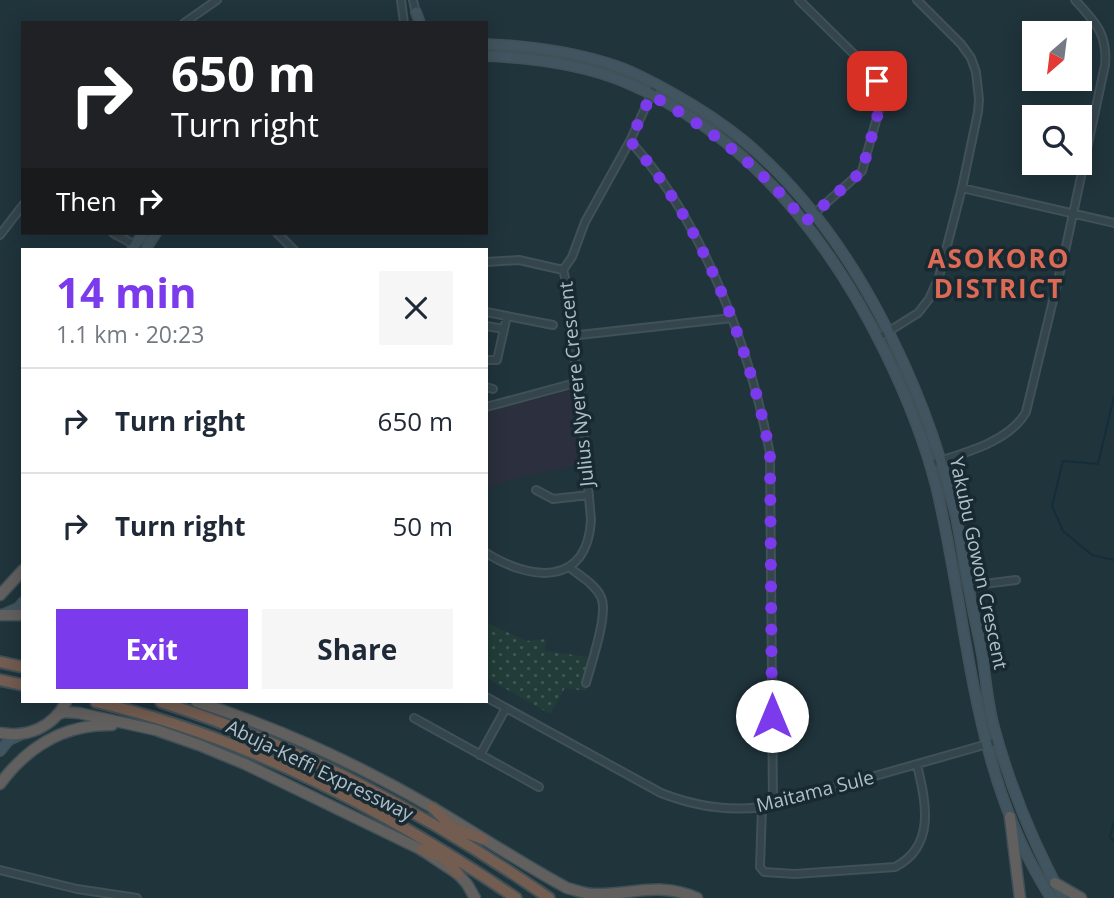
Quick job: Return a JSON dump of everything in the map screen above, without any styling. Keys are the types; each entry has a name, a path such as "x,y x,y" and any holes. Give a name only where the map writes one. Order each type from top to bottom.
{"highway":[{"path":"0,595 21,572"},
{"path":"2,615 21,615"},
{"path":"0,662 21,667"},
{"path":"0,680 21,685"},
{"path":"0,733 22,734 43,727 59,714 65,703"},
{"name":"Abuja-Keffi Expressway","path":"102,703 200,733 250,753 358,804 426,847 458,874"},
{"name":"Abuja-Keffi Expressway","path":"164,703 286,748 379,793 431,821 549,898"},
{"name":"Abuja-Keffi Expressway","path":"200,703 278,732 433,808 567,888 593,894 663,888 683,891 697,898"},
{"name":"Abuja-Keffi Expressway","path":"59,714 79,713 156,730 199,745 461,862 516,898"},
{"path":"0,784 31,750 74,729 90,725 118,725 156,730"},
{"path":"433,808 470,846"},
{"path":"1010,817 1020,898"},
{"path":"431,821 484,839"},
{"path":"426,847 444,857 461,862"},
{"path":"444,857 475,898"},
{"path":"1055,883 1081,898"}],"main road":[{"path":"416,12 418,21"},
{"name":"Yakubu Gowon Crescent","path":"488,44 549,49 619,67 656,84 702,111 746,142 784,179 814,215 857,277 916,389 941,460 956,517 998,741 1027,826 1063,898"},
{"name":"Yakubu Gowon Crescent","path":"488,56 539,60 571,66 626,83 688,116 738,152 776,187 841,272 878,338 907,398 930,464 944,520 985,745 1010,817 1032,866 1051,898"},
{"path":"2,615 21,605"},
{"path":"0,751 9,740 22,734"}],"street":[{"path":"187,21 217,0"},
{"path":"401,0 404,21"},
{"path":"413,0 416,12"},
{"path":"799,0 872,72 880,97 879,110 862,171 805,222"},
{"path":"878,338 918,313 929,299 939,277 978,112 975,65 961,44 916,0"},
{"path":"930,464 1004,436 1021,422 1026,412 1105,65 1107,48 1096,22 1075,0"},
{"name":"Julius Nyerere Crescent","path":"569,567 582,554 590,540 589,495 579,382 570,337 566,281 562,270 572,257 585,222 630,141 656,84"},
{"path":"630,141 651,167 691,229 732,318 746,356 770,454 773,805"},
{"path":"962,188 1114,223"},
{"path":"0,235 21,208"},
{"path":"116,235 134,248"},
{"path":"279,235 292,248"},
{"path":"488,262 519,260 562,270"},
{"path":"488,312 553,326"},
{"path":"488,360 496,360 507,316"},
{"path":"570,337 732,318"},
{"path":"488,326 504,329"},
{"path":"488,406 579,382"},
{"path":"536,490 552,499 589,495"},
{"path":"488,554 506,565 524,571 557,572 569,567 594,587 602,599 603,615 586,683"},
{"path":"968,586 1016,580"},
{"name":"Maitama Sule","path":"488,698 661,793 679,800 720,808 773,805 998,741"},
{"path":"480,755 506,708"},
{"path":"414,718 539,787"},
{"path":"762,807 760,867 764,872 795,874 895,867 915,852 925,829 926,814 917,765"},
{"path":"0,870 103,896 137,898"}],"shaded area":[{"path":"574,390 578,465 516,478 488,488 488,410"}],"green space":[{"path":"488,623 526,641 546,639 545,651 597,658 586,691 565,688 550,714 488,679"}],"waterway":[{"path":"1114,397 1098,464 1063,461 1052,506 1063,531 1092,555 1114,560"},
{"path":"1114,822 1110,837 1114,841"}],"district":[{"name":"ASOKORO DISTRICT","path":"999,274"}],"route":[{"path":"772,716 770,454 767,436 746,356 699,244 659,178 630,141 651,95 688,116 738,152 776,187 805,222 862,171 879,110 877,81"}]}
